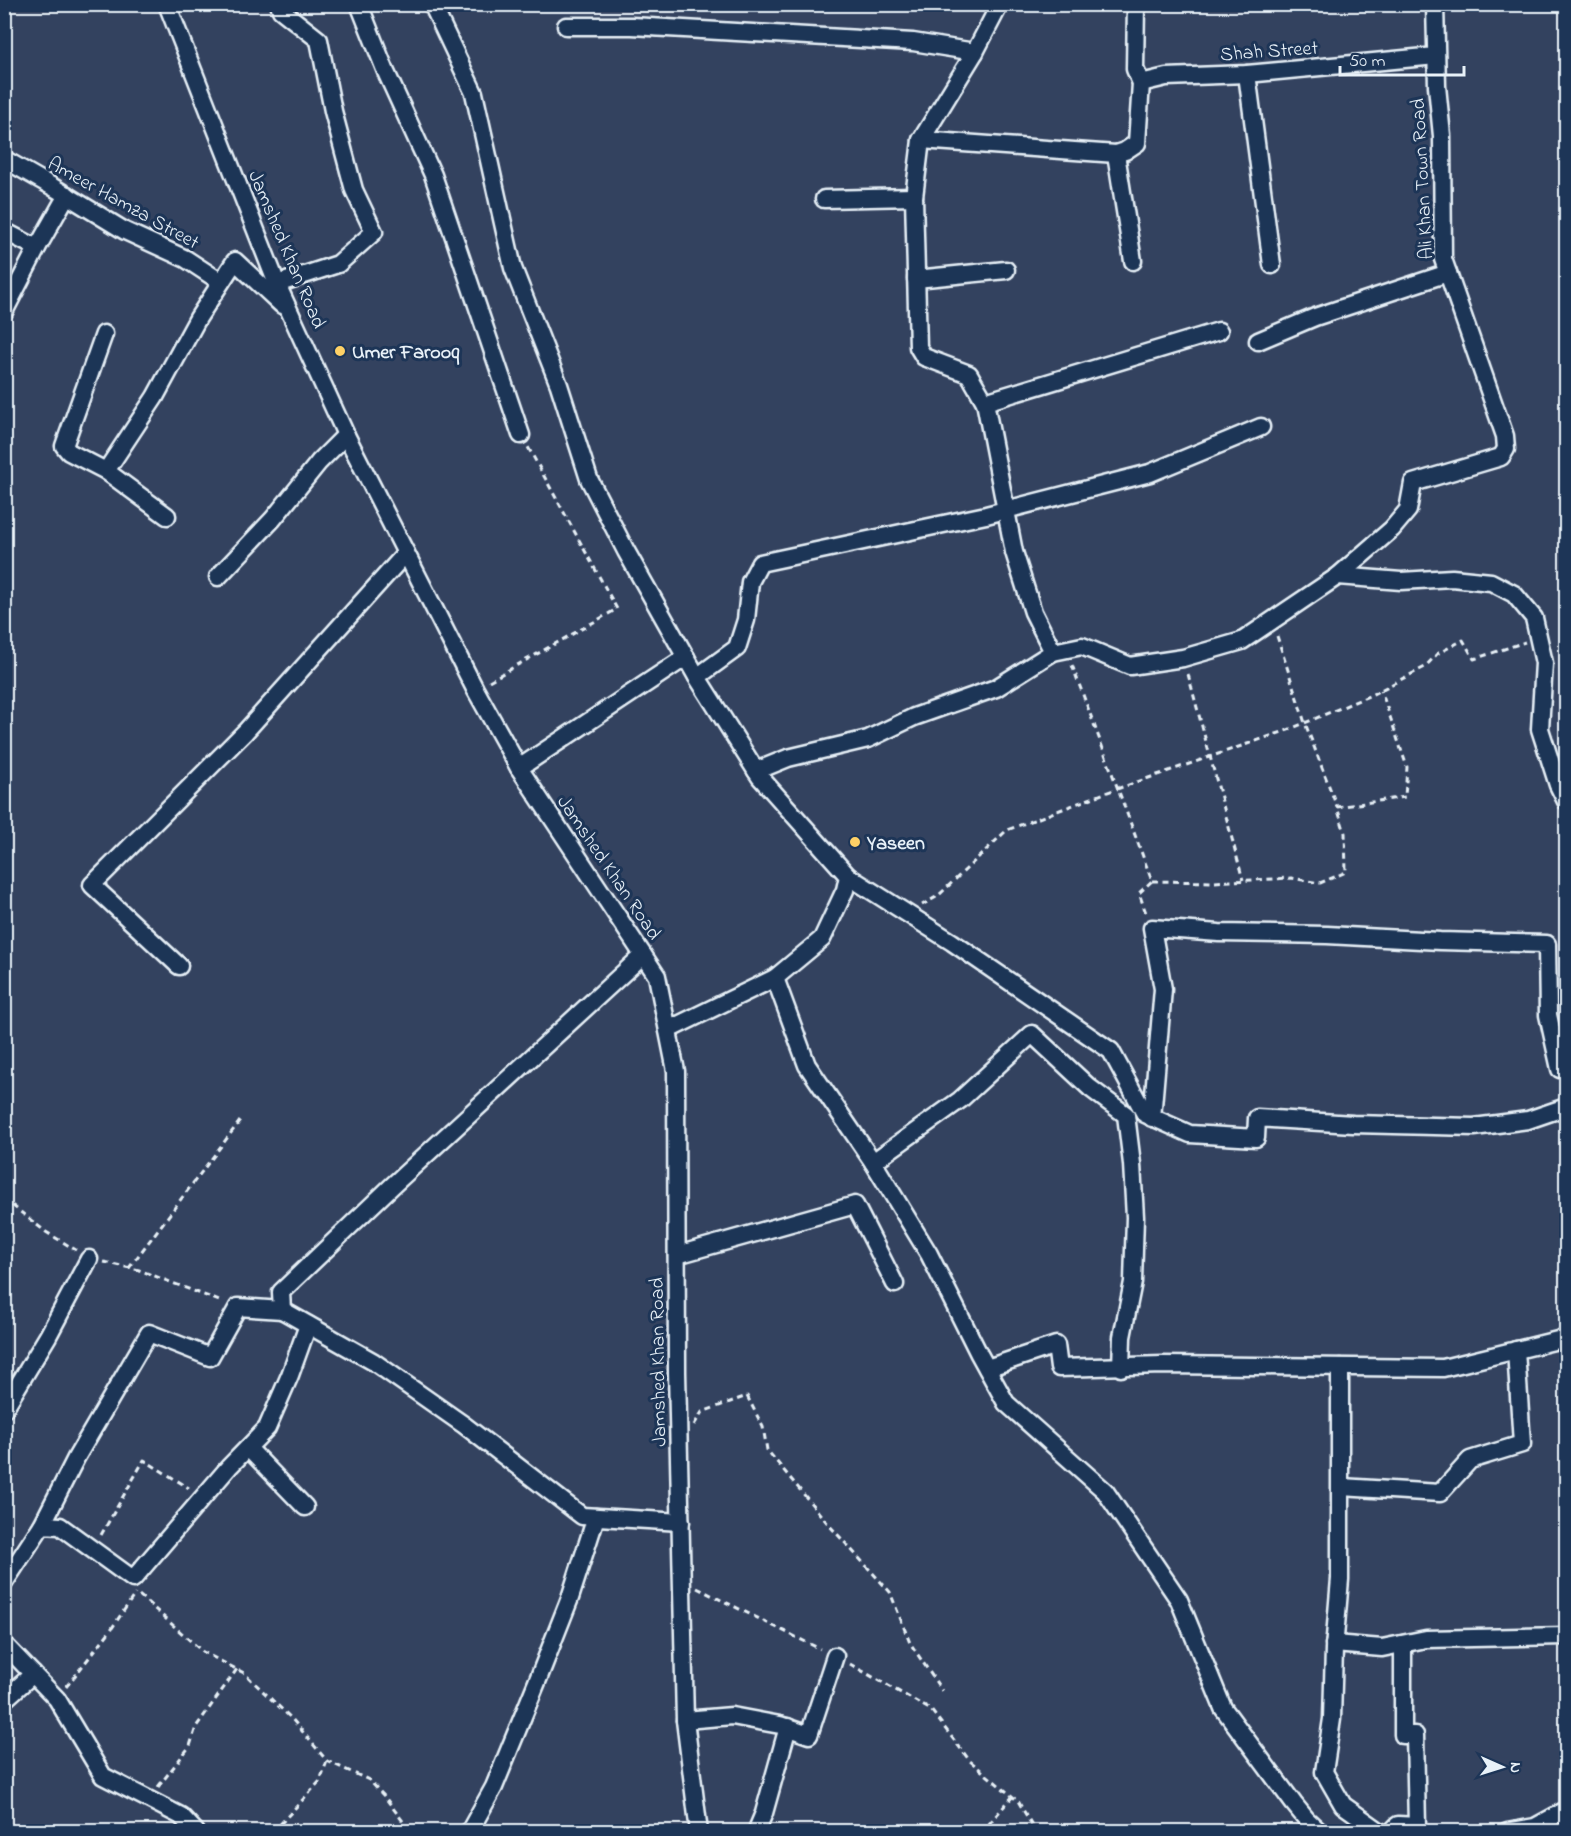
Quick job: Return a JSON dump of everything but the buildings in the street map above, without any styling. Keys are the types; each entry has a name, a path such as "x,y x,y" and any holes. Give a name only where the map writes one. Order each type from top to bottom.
{"street":[{"name":"Jamshed Khan Road","path":"166,4 277,284 346,435 475,689 519,768 657,976 676,1071 679,1449 686,1720 699,1832"},
{"path":"277,284 338,264 374,232 354,190 333,111 319,40 281,10 279,4"},
{"path":"359,4 386,72 433,176 521,435"},
{"path":"432,4 474,93 513,268 560,385 589,479 626,551 697,677 756,771 848,876 1111,1052 1144,1114 1190,1134 1256,1138 1257,1118 1353,1124 1474,1127 1528,1120 1566,1107"},
{"path":"1000,4 975,52 921,140 914,197 918,347 924,357 969,374 985,402 1014,552 1033,612 1060,651"},
{"path":"921,140 1116,154 1125,151 1137,143 1141,83 1135,69 1136,4"},
{"name":"Ali Khan Town Road","path":"1338,576 1392,529 1408,510 1413,483 1501,457 1506,449 1505,436 1443,259 1442,136 1435,4"},
{"path":"566,26 632,26 913,42 975,52"},
{"name":"Shah Street","path":"1141,83 1166,77 1247,74 1436,56"},
{"path":"1247,74 1272,265"},
{"path":"1116,154 1133,261"},
{"name":"Ameer Hamza Street","path":"4,159 125,231 186,260 221,282"},
{"path":"4,312 67,195"},
{"path":"824,199 914,197"},
{"path":"4,231 37,248"},
{"path":"106,471 155,397 198,318 235,261 292,314"},
{"path":"915,279 1006,270"},
{"path":"1258,341 1315,317 1449,273"},
{"path":"985,402 1218,331"},
{"path":"104,334 64,446 69,452 106,471 167,516"},
{"path":"697,677 737,648 746,620 750,582 760,563 930,528 1150,473 1261,427"},
{"path":"218,577 273,519 319,462 346,435"},
{"path":"179,966 92,885 245,732 406,553"},
{"path":"756,771 788,758 868,739 914,717 996,688 1060,651 1082,646 1130,666 1183,658 1242,641 1338,576 1401,581 1452,578 1491,582 1514,594 1533,618 1544,663 1540,729 1558,785 1566,801"},
{"path":"519,768 686,657"},
{"path":"668,1030 775,978 822,939 848,876"},
{"path":"1152,1118 1163,989 1152,928 1219,933 1547,944 1548,1015 1560,1069 1566,1071"},
{"path":"282,1310 281,1292 392,1186 643,955"},
{"path":"775,978 807,1065 873,1162 929,1254 1006,1403 1106,1491 1179,1600 1223,1708 1294,1804 1320,1832"},
{"path":"873,1162 960,1100 1032,1034 1090,1088 1126,1115 1135,1217 1133,1282 1122,1337 1121,1368"},
{"path":"677,1255 855,1205 895,1284"},
{"path":"4,1409 48,1336 89,1258"},
{"path":"4,1583 42,1525 82,1448 149,1333 210,1357 238,1307 282,1310 374,1362 464,1425 582,1516 681,1522"},
{"path":"42,1525 60,1526 135,1586 204,1497 267,1428 309,1325"},
{"path":"987,1368 1056,1345 1059,1368 1163,1365 1443,1368 1566,1338"},
{"path":"1341,1487 1440,1493 1470,1460 1522,1444 1516,1350"},
{"path":"1340,1367 1340,1580 1334,1644 1332,1719 1324,1772 1343,1805 1381,1832"},
{"path":"248,1448 305,1507"},
{"path":"469,1832 494,1787 508,1754 570,1598 596,1517"},
{"path":"1334,1644 1382,1648 1426,1639 1566,1636"},
{"path":"4,1644 57,1699 103,1776 181,1816 196,1832"},
{"path":"1391,1832 1398,1825 1417,1829 1415,1735 1403,1735 1403,1644"},
{"path":"686,1720 732,1716 788,1727 809,1735 835,1656"},
{"path":"4,1700 33,1674"},
{"path":"756,1832 764,1813 788,1727"},
{"path":"1516,1830 1535,1827 1566,1810"}],"path":[{"path":"475,689 617,609 521,435"},
{"path":"1152,928 1139,893 1152,881 1291,878 1320,883 1346,872 1345,833 1337,807 1305,723 1278,638 1269,623"},
{"path":"908,914 938,896 1007,831 1119,788 1305,723 1381,690 1425,667 1437,654 1463,640 1474,659 1538,638"},
{"path":"1060,651 1119,788 1152,881"},
{"path":"1183,658 1243,880"},
{"path":"1337,807 1405,797 1407,767 1381,690"},
{"path":"129,1268 240,1121"},
{"path":"4,1199 46,1232 89,1258 129,1268 238,1307"},
{"path":"679,1449 702,1412 747,1396 763,1427 767,1449 829,1525 890,1592 910,1643 942,1691"},
{"path":"92,1550 144,1460 204,1497"},
{"path":"682,1580 835,1656 931,1710 970,1761 1018,1801 1036,1832"},
{"path":"57,1699 110,1631 135,1586 203,1652 244,1673 292,1719 327,1761 369,1780 411,1832"},
{"path":"148,1800 190,1746 196,1727 237,1670"},
{"path":"273,1832 320,1781 327,1761"},
{"path":"982,1832 1013,1796"}],"place":[{"name":"Umer Farooq","path":"340,351"},
{"name":"Yaseen","path":"855,842"}]}
